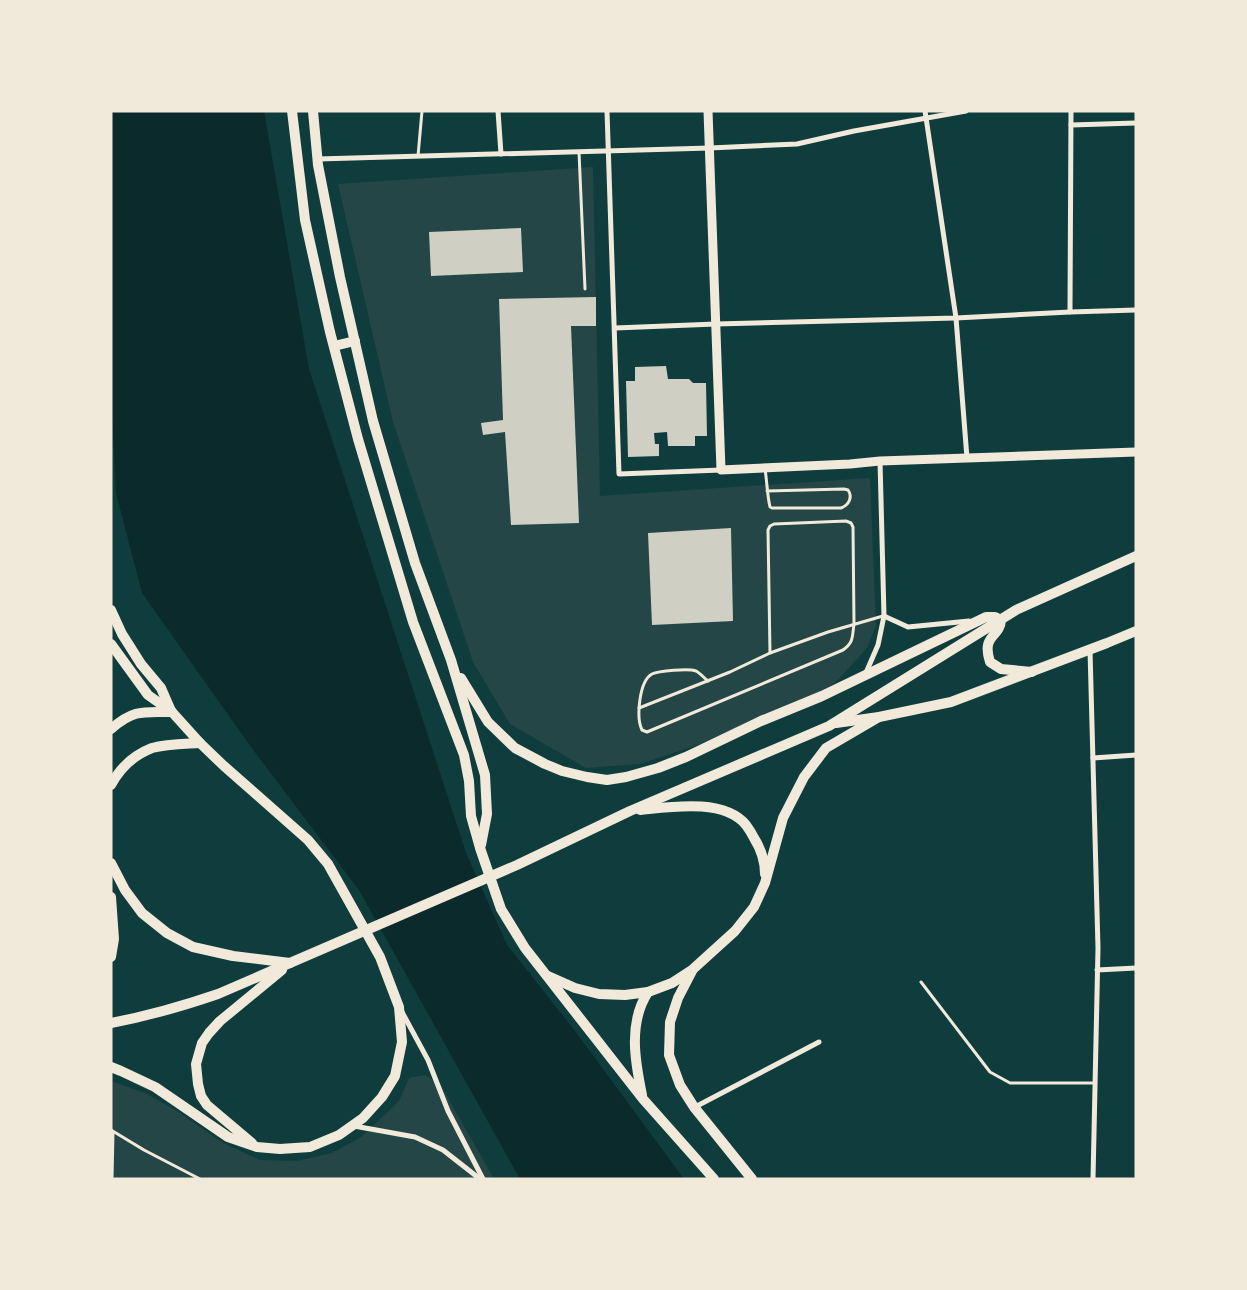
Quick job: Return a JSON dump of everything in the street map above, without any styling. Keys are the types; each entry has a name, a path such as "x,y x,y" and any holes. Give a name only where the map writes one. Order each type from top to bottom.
{"main road":[{"path":"292,111 306,220 334,346 358,439 413,622 464,755 469,781 471,816 501,909 526,948 643,1099 714,1179"},
{"path":"313,111 318,159 340,277 373,421 415,563 451,660 485,775 487,814 480,848"},
{"path":"334,346 355,341"},
{"path":"111,1023 181,1006 218,994 517,865 630,811 832,724 1016,610 1136,556"},
{"path":"1124,562 1136,560"},
{"path":"111,610 127,642 141,664 161,688 172,712"},
{"path":"451,660 488,722 515,748 562,771 607,780 626,777 672,763 864,676 986,617 996,617 1001,620"},
{"path":"1001,620 1000,626 988,640 987,653 990,662 1001,669 1032,672"},
{"path":"832,724 879,717 951,702 1136,631"},
{"path":"111,644 148,695 172,712 224,766 308,840 328,864 380,957 399,1007 402,1042 395,1076 382,1097 363,1118 352,1126 339,1135 310,1147 280,1149 257,1147 228,1137 155,1088 111,1067"},
{"path":"111,729 121,720 137,713 172,712"},
{"path":"547,976 575,988 599,994 625,994 648,992 672,983 692,970 736,931 754,907 764,883 783,818 804,777 826,748 879,717"},
{"path":"111,785 118,772 127,763 152,748 200,743"},
{"path":"630,811 684,805 708,806 732,814 746,824 758,844 765,866 764,883"},
{"path":"111,863 125,890 142,912 167,933 193,947 233,956 291,963"},
{"path":"111,897 114,939 111,957"},
{"path":"257,1147 207,1104 201,1096 196,1064 202,1043 220,1021 291,963"},
{"path":"692,970 678,998 670,1022 669,1055 680,1085 694,1108 752,1179"},
{"path":"643,1099 637,1070 635,1044 641,1004 648,992"}],"street":[{"path":"498,111 501,154"},
{"path":"608,111 619,474 880,461 1136,452"},
{"path":"708,111 721,470"},
{"path":"925,111 956,318 967,458"},
{"path":"318,159 797,144 854,131 966,111"},
{"path":"1070,312 1071,111"},
{"path":"1071,125 1136,123"},
{"path":"615,328 956,318 1136,310"},
{"path":"864,676 878,645 884,616 880,461"},
{"path":"884,616 908,627 977,621"},
{"path":"1090,650 1098,948 1093,1179"},
{"path":"1093,758 1136,755"},
{"path":"1097,970 1136,968"},
{"path":"399,1007 428,1060 448,1111 481,1179"},
{"path":"694,1108 819,1042"},
{"path":"352,1126 416,1137 443,1150 481,1179"}],"lane":[{"path":"418,156 422,111"},
{"path":"579,152 585,289"},
{"path":"765,468 767,491 769,504 772,508 841,508 849,502 850,493 844,489 767,491"},
{"path":"708,681 696,671 682,669 652,674 643,688 638,709 639,725 642,730 647,732 843,650 849,645 852,639 854,624 853,527 850,523 846,521 774,524 770,526 768,530 770,653"},
{"path":"638,709 730,672 770,653 828,632 884,616"},
{"path":"921,982 990,1072 1010,1083 1095,1083"},
{"path":"112,1131 112,1179"},
{"path":"112,1131 200,1179"}],"shaded area":[{"path":"111,111 264,111 309,369 466,853 507,945 575,1031 684,1179 520,1179 359,890 251,747 142,593 116,493 111,397"},
{"path":"593,167 600,496 870,478 876,626 867,648 839,679 823,692 724,736 640,764 586,768 510,724 473,662 393,422 338,184"},
{"path":"425,1075 440,1084 494,1179 111,1179 111,1081 145,1093 174,1109 223,1143 260,1160 297,1161 332,1153 360,1138 399,1101 409,1078"}],"building":[{"path":"521,228 523,272 431,276 429,232"},
{"path":"596,297 596,326 571,326 579,523 511,525 505,432 483,435 481,423 503,420 499,299"},
{"path":"666,366 668,379 689,379 693,383 706,383 707,436 695,436 695,446 668,446 667,432 654,433 655,444 659,444 659,456 628,457 626,381 635,381 635,367"},
{"path":"731,528 733,621 652,625 648,533"}]}
